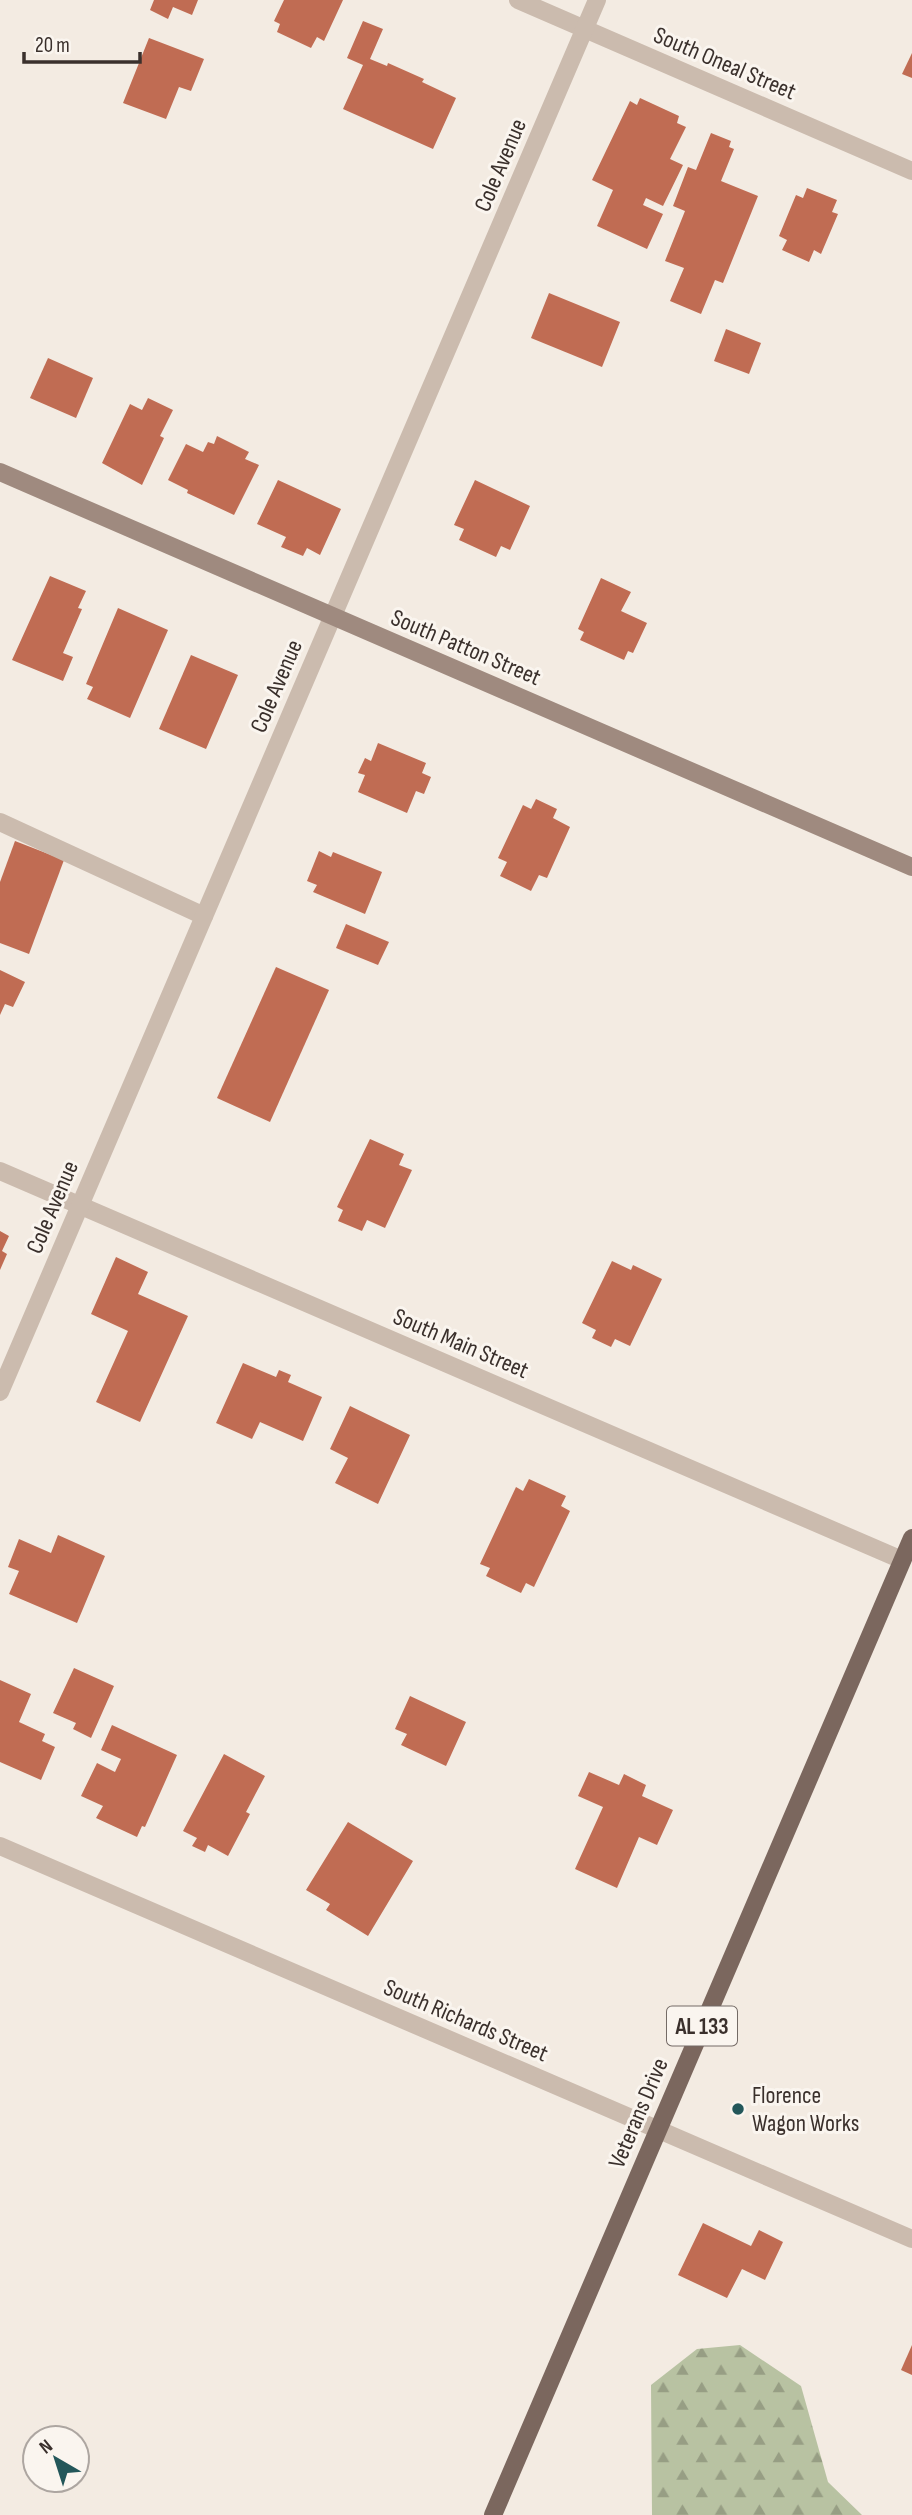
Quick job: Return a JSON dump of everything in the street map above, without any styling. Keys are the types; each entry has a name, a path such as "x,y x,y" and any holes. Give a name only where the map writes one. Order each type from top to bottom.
{"main road":[{"name":"Veterans Drive","path":"493,2515 912,1538"}],"street":[{"name":"South Oneal Street","path":"518,0 912,171"},
{"name":"Cole Avenue","path":"0,1392 597,0"},
{"name":"South Patton Street","path":"0,471 912,867"},
{"path":"0,822 204,916"},
{"name":"South Main Street","path":"0,1171 902,1560"},
{"name":"South Richards Street","path":"0,1846 912,2239"}],"green space":[{"path":"740,2345 801,2386 828,2482 862,2515 652,2515 651,2385 697,2349"}],"building":[{"path":"154,0 198,0 192,15 173,7 168,19 150,10"},
{"path":"284,0 343,0 324,41 317,37 311,48 277,32 280,24 274,21"},
{"path":"363,21 383,29 370,59 387,66 388,63 424,79 422,82 456,98 433,149 343,109 363,65 347,58"},
{"path":"149,38 204,59 191,91 179,87 166,119 123,103"},
{"path":"912,53 912,78 902,74"},
{"path":"640,98 679,116 677,123 686,127 670,159 683,165 663,206 646,198 643,205 663,214 647,249 597,226 613,190 592,180 630,101 637,105"},
{"path":"711,133 731,141 729,147 734,149 721,181 758,196 723,283 715,280 701,314 670,301 684,268 665,261 685,211 673,206 688,167 696,170"},
{"path":"807,188 837,200 832,212 838,214 821,254 814,250 809,262 782,250 787,240 779,236 796,195 803,198"},
{"path":"549,293 620,322 602,367 531,338"},
{"path":"726,329 761,343 749,374 714,361"},
{"path":"48,358 93,378 76,418 30,398"},
{"path":"148,398 173,410 160,436 164,438 142,485 102,463 130,404 142,410"},
{"path":"217,436 249,452 245,459 259,465 234,515 187,493 188,490 168,480 186,444 203,452 208,442 214,444"},
{"path":"278,480 341,509 320,555 307,548 303,556 281,547 286,537 257,524"},
{"path":"475,480 530,506 510,550 501,546 496,557 459,540 464,529 454,525"},
{"path":"50,576 86,591 78,608 82,609 63,653 73,657 63,681 12,660"},
{"path":"601,578 631,592 621,611 647,623 633,653 628,651 624,660 580,640 584,632 578,629"},
{"path":"118,608 168,630 130,718 87,699 93,687 86,684"},
{"path":"191,655 238,675 206,749 159,729"},
{"path":"378,743 426,763 422,773 431,777 424,794 416,791 407,813 358,792 365,775 358,773 365,758 371,761"},
{"path":"536,799 557,809 553,818 570,827 547,878 539,875 531,891 500,876 507,862 498,858 523,805 531,809"},
{"path":"15,841 64,860 29,954 0,943 0,882"},
{"path":"319,851 331,857 333,852 382,872 365,914 313,892 317,885 307,881"},
{"path":"346,924 389,942 378,965 336,948"},
{"path":"276,967 329,990 270,1122 217,1098"},
{"path":"0,970 25,982 13,1007 5,1004 0,1015"},
{"path":"370,1139 404,1154 399,1165 412,1170 385,1228 367,1220 362,1231 338,1221 343,1210 337,1207"},
{"path":"0,1231 9,1236 2,1251 7,1254 0,1270"},
{"path":"116,1257 148,1272 138,1294 188,1316 140,1422 96,1402 128,1331 91,1314"},
{"path":"612,1261 631,1270 633,1265 662,1279 630,1346 615,1339 611,1347 592,1338 596,1330 582,1323"},
{"path":"243,1363 276,1377 279,1370 291,1375 288,1382 322,1397 303,1441 260,1422 252,1439 216,1423"},
{"path":"350,1406 410,1435 378,1504 335,1483 348,1458 330,1449"},
{"path":"529,1479 566,1496 561,1506 570,1511 534,1587 526,1583 521,1593 486,1576 490,1568 480,1564 516,1487 523,1491"},
{"path":"58,1535 105,1556 77,1623 9,1594 19,1571 8,1567 19,1539 51,1553"},
{"path":"74,1668 114,1686 91,1738 73,1729 76,1723 53,1713"},
{"path":"0,1680 31,1694 19,1722 45,1734 42,1741 55,1747 41,1780 0,1762"},
{"path":"410,1696 466,1722 446,1766 401,1745 407,1734 395,1729"},
{"path":"112,1725 177,1755 145,1827 142,1826 137,1837 96,1818 103,1806 81,1796 97,1763 115,1772 121,1759 101,1750"},
{"path":"224,1754 265,1776 246,1812 250,1814 228,1856 208,1845 205,1852 192,1846 197,1838 183,1831"},
{"path":"589,1772 619,1785 624,1774 646,1785 642,1796 673,1810 657,1845 639,1837 617,1888 575,1869 603,1807 578,1796"},
{"path":"348,1822 413,1861 368,1936 326,1910 330,1904 306,1890"},
{"path":"703,2223 751,2246 759,2230 783,2242 765,2280 742,2269 727,2298 678,2275"},
{"path":"912,2345 912,2375 901,2370"}],"place":[{"name":"Florence Wagon Works","path":"738,2109"}]}
